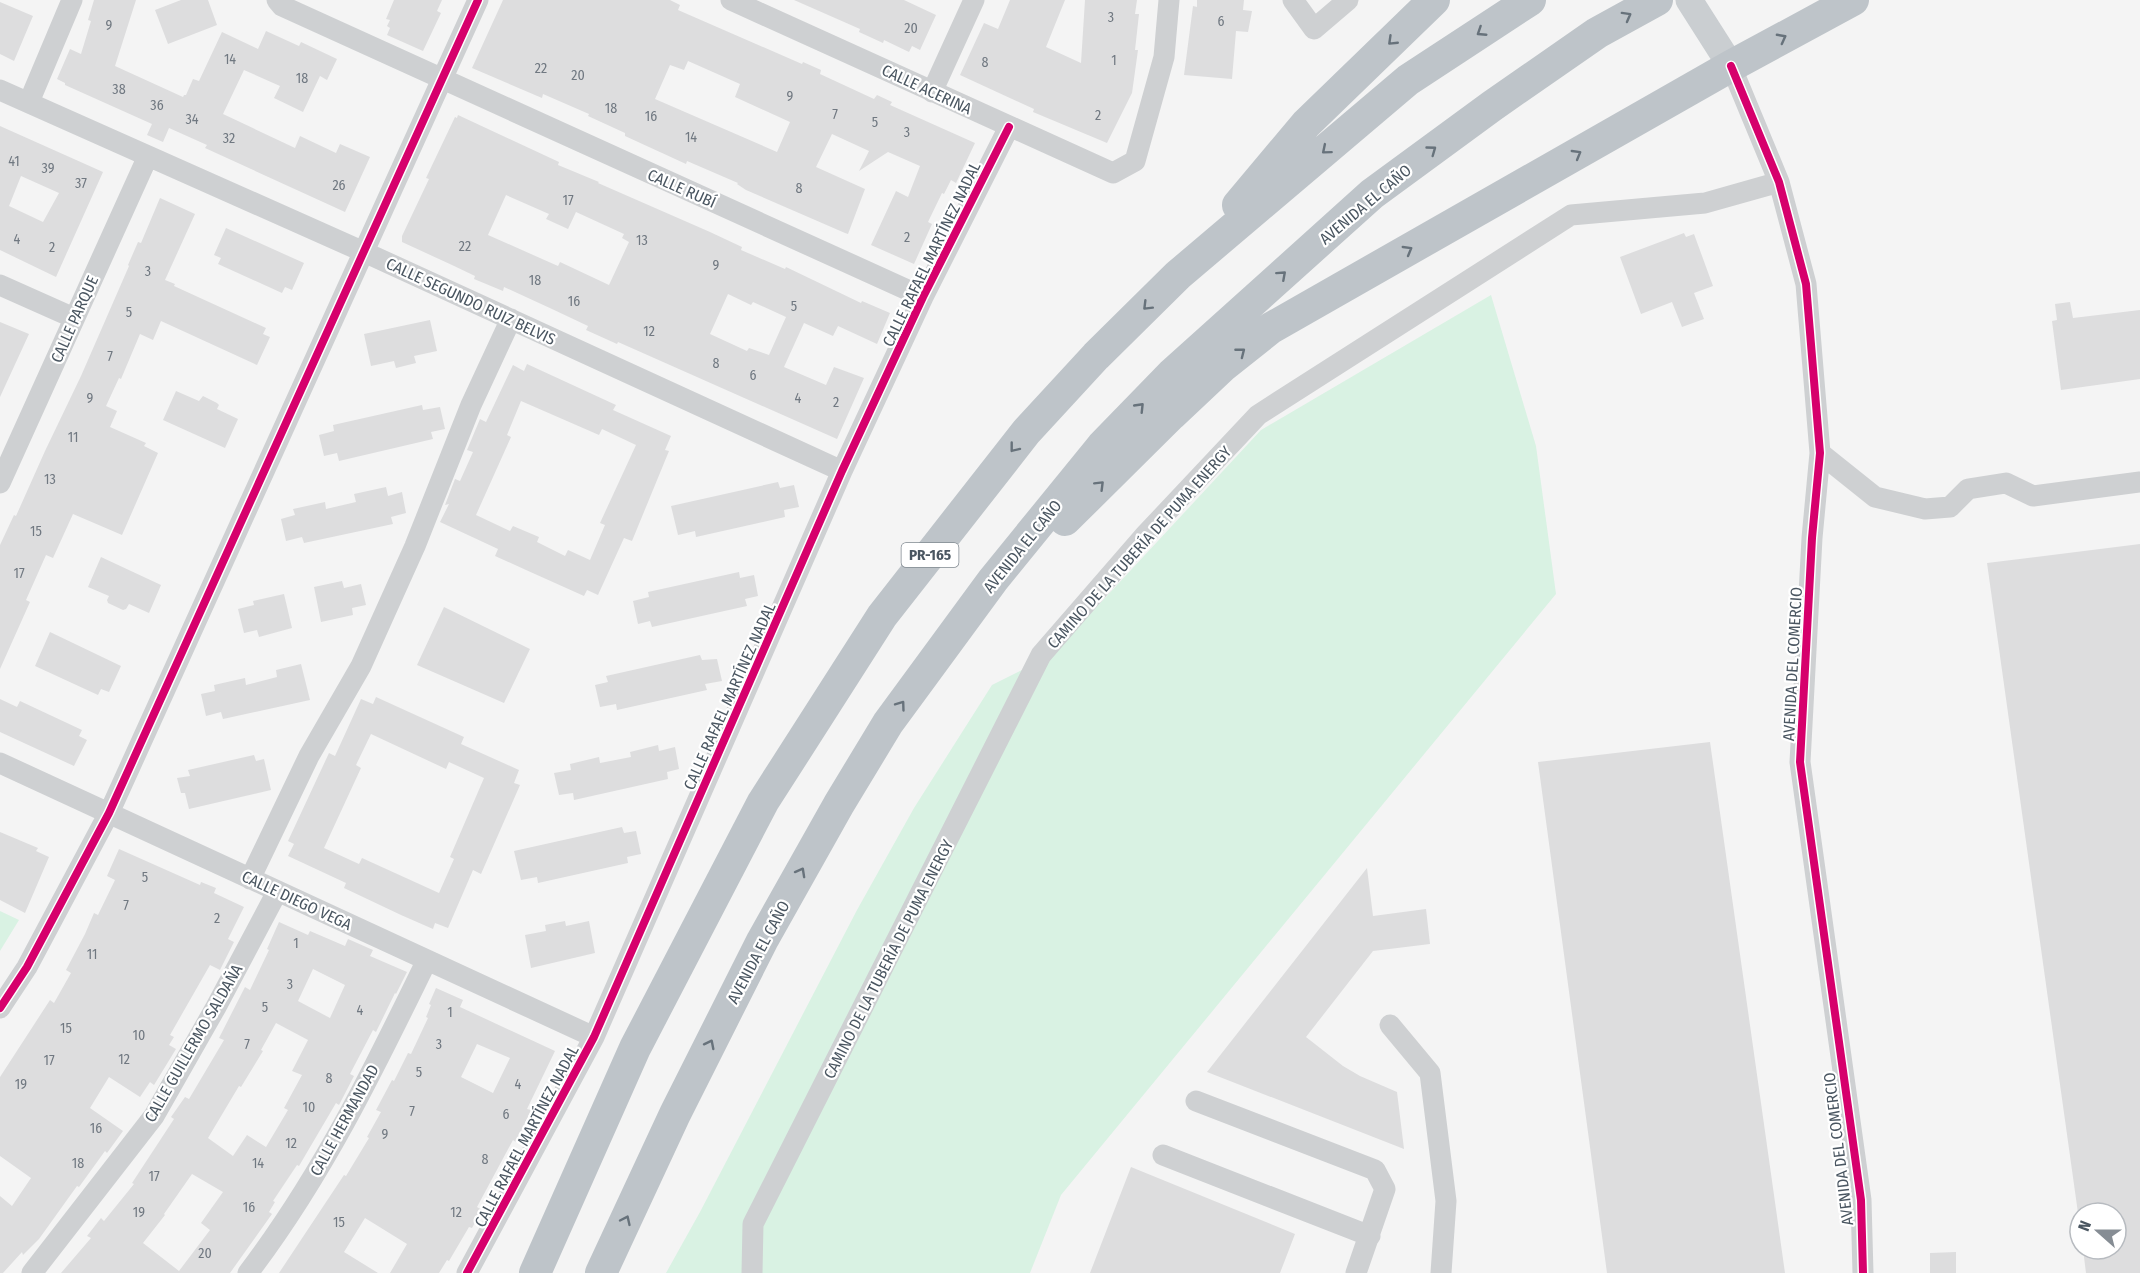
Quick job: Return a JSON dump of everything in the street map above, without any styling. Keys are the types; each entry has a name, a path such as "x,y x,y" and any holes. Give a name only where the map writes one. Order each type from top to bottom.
{"highway":[{"path":"1178,275 1306,124 1434,0"},
{"name":"PR-165","path":"534,1273 635,1048 763,802 876,626 1026,432 1096,356 1178,275 1408,80 1530,0"},
{"name":"AVENIDA EL CAÑO","path":"601,1273 675,1114 762,941 839,804 888,723 993,580 1102,446 1172,374 1372,194 1597,33 1657,0"},
{"path":"993,580 1067,518 1222,367 1271,328 1731,66 1853,0"}],"main road":[{"path":"1689,0 1731,66"}],"street":[{"path":"29,102 72,0"},
{"name":"CALLE RUBÍ","path":"277,0 282,6 923,297"},
{"path":"0,1008 27,967 109,813 478,0"},
{"name":"CALLE ACERINA","path":"731,0 1113,173 1135,161 1164,57 1169,0"},
{"path":"933,92 974,0"},
{"path":"1293,0 1314,29 1348,0"},
{"name":"AVENIDA DEL COMERCIO","path":"1731,66 1779,182 1806,284 1820,453 1812,538 1800,762 1861,1200 1863,1273"},
{"name":"CALLE SEGUNDO RUIZ BELVIS","path":"0,90 364,252 842,471"},
{"name":"CALLE RAFAEL MARTÍNEZ NADAL","path":"467,1273 594,1037 842,471 923,297 1009,127"},
{"name":"CALLE PARQUE","path":"0,481 148,156"},
{"name":"CAMINO DE LA TUBERÍA DE PUMA ENERGY","path":"752,1273 753,1224 1041,655 1146,534 1258,415 1571,215 1705,203 1779,182"},
{"path":"0,285 74,318"},
{"path":"250,879 309,756 361,666 416,546 471,405 511,319"},
{"path":"1820,453 1875,497 1925,509 1950,507 1968,489 2006,483 2033,496 2140,482"},
{"name":"CALLE DIEGO VEGA","path":"0,763 594,1037"},
{"name":"CALLE GUILLERMO SALDAÑA","path":"32,1273 154,1116 216,1007 277,892"},
{"name":"CALLE HERMANDAD","path":"248,1273 276,1236 360,1097 427,960"},
{"path":"1390,1025 1430,1073 1446,1201 1441,1273"},
{"path":"1196,1101 1375,1170 1385,1189 1356,1273"},
{"path":"1163,1155 1370,1236"}],"green space":[{"path":"1491,295 1536,446 1556,594 1061,1195 1030,1273 666,1273 857,910 914,808 992,685 1052,655 1261,430"},
{"path":"0,911 19,920 0,951"}],"building":[{"path":"94,0 136,0 115,66 183,97 193,79 199,81 222,32 258,49 266,31 299,46 301,42 337,59 327,80 320,76 303,112 274,98 280,86 244,70 223,114 295,148 300,136 336,153 340,144 370,157 345,212 205,148 207,145 169,128 163,142 147,135 152,124 65,85 57,79 70,49 81,54 91,21 88,20"},
{"path":"181,0 208,0 217,25 168,44 155,10"},
{"path":"394,0 442,0 437,11 441,13 423,51 387,35 390,20 386,19"},
{"path":"503,0 670,0 680,5 678,10 802,64 803,62 821,70 820,74 874,99 877,95 892,102 890,105 975,143 956,183 951,180 944,194 942,193 928,222 932,224 914,264 871,245 896,191 908,197 920,166 888,152 859,171 869,151 832,134 816,167 865,189 848,234 746,190 738,183 687,161 686,164 625,136 625,133 588,116 589,114 543,94 542,98 472,68","holes":["688,61 740,84 735,97 790,122 777,152 655,99 670,65 684,70"]},
{"path":"794,0 904,0 936,15 920,50 912,46 909,52 884,40 883,43 859,32 860,29"},
{"path":"1010,0 1065,0 1046,47 1081,63 1085,0 1137,0 1135,14 1139,14 1135,50 1138,50 1132,93 1107,143 1033,112 1034,109 960,75 984,23 998,29"},
{"path":"1197,0 1244,0 1243,10 1252,11 1248,32 1236,31 1232,79 1184,75 1193,6 1197,7"},
{"path":"0,2 33,16 14,61 0,54"},
{"path":"458,115 559,162 558,165 710,232 742,247 741,250 785,269 786,267 861,303 862,301 890,313 877,344 838,326 833,336 804,323 784,367 826,385 834,367 864,378 837,439 586,330 588,326 504,287 503,291 474,279 475,276 402,242 402,236 429,179 426,178 455,117 457,118","holes":["506,195 549,214 546,219 568,229 576,212 624,234 622,238 629,242 609,285 560,262 558,266 488,235","728,294 786,317 769,355 749,348 747,351 710,334"]},
{"path":"0,126 103,172 56,277 0,250","holes":["21,176 59,193 43,222 9,206"]},
{"path":"160,198 195,214 165,280 266,328 263,334 270,337 257,365 161,321 153,340 140,334 121,379 119,378 106,406 117,411 110,427 146,443 144,446 158,453 122,535 73,514 53,558 46,555 26,600 30,602 0,669 0,545 14,515 16,516 81,376 138,242 141,243"},
{"path":"226,228 304,263 292,290 285,287 282,293 218,264 221,258 214,255"},
{"path":"1684,233 1686,237 1694,234 1713,286 1694,293 1704,319 1682,327 1672,302 1641,314 1620,257"},
{"path":"2070,302 2073,318 2140,310 2140,379 2061,390 2052,321 2057,320 2055,304"},
{"path":"430,320 437,351 414,356 416,363 396,368 394,361 371,366 364,334"},
{"path":"0,322 29,334 0,397"},
{"path":"527,364 616,405 613,410 671,436 665,450 669,451 632,541 624,538 598,595 587,590 584,596 495,556 498,549 440,522 449,504 445,505 455,479 460,481 473,452 467,450 480,419 486,422 513,365 524,371","holes":["521,401 599,435 602,429 636,445 600,523 605,525 590,560 568,550 565,556 537,542 539,537 513,526 510,531 476,515 511,437 507,435"]},
{"path":"176,391 199,401 203,396 217,403 219,405 217,409 238,419 225,448 163,420"},
{"path":"422,405 423,410 440,407 445,429 431,432 433,439 339,461 337,453 324,456 319,435 334,431 333,425"},
{"path":"778,482 780,488 794,485 799,507 784,510 785,517 696,537 695,531 678,535 671,506"},
{"path":"386,487 388,496 402,492 406,513 391,517 393,524 304,543 302,537 286,541 281,519 295,515 293,509 325,502 326,509 356,502 354,494"},
{"path":"2140,544 2140,1273 2086,1273 2084,1261 2128,1261 2128,1201 2076,1201 1987,563"},
{"path":"101,557 161,585 149,613 129,604 123,610 108,603 109,596 88,587"},
{"path":"739,572 740,578 754,575 758,596 745,599 747,606 652,627 650,621 638,624 633,601 649,597 648,592"},
{"path":"342,581 344,588 361,584 366,605 352,608 353,615 321,622 314,587"},
{"path":"284,594 292,628 259,637 257,630 244,633 238,609 254,605 253,601"},
{"path":"444,607 530,649 504,703 417,665"},
{"path":"50,632 121,666 109,692 101,689 98,695 35,666"},
{"path":"700,655 702,660 717,659 722,681 705,684 707,690 617,710 616,704 600,707 595,685 608,682 606,676"},
{"path":"301,664 310,700 223,719 221,712 206,716 201,694 215,691 214,685 245,678 246,685 277,677 276,670"},
{"path":"376,697 464,737 461,744 519,770 514,783 520,785 481,874 473,870 448,928 435,923 433,929 401,915 344,888 346,883 288,856 294,844 288,841 329,753 335,756 361,699 373,704","holes":["371,734 446,769 449,762 484,778 450,857 454,859 439,893 362,858 359,864 324,848 361,768 356,765"]},
{"path":"0,699 17,707 20,701 82,730 79,736 87,740 74,766 0,732"},
{"path":"1710,742 1785,1273 1607,1273 1538,762"},
{"path":"658,745 659,751 675,747 679,769 667,772 668,779 574,800 573,793 559,795 554,773 571,770 570,764 599,757 600,763 631,757 630,752"},
{"path":"254,755 256,761 264,759 271,790 189,809 185,793 181,793 177,778 190,776 188,770"},
{"path":"622,827 624,833 636,831 641,854 627,857 628,863 538,883 537,877 521,880 514,851"},
{"path":"0,832 38,848 36,851 49,857 25,913 0,900"},
{"path":"119,849 200,885 201,882 216,888 214,893 244,907 228,939 234,942 220,970 210,965 170,1035 174,1037 169,1045 176,1049 154,1085 150,1082 140,1097 109,1077 90,1108 123,1131 79,1187 77,1186 39,1239 23,1255 22,1252 3,1273 0,1273 0,1196 12,1206 31,1178 0,1156 0,1077 50,1000 54,1003 71,973 66,970 94,913 98,915 115,880 107,876"},
{"path":"1367,868 1373,916 1426,909 1430,944 1373,951 1306,1037 1343,1066 1397,1092 1404,1149 1207,1072"},
{"path":"565,921 566,926 589,921 595,953 531,968 525,935 546,931 545,925"},
{"path":"279,922 308,935 310,931 345,946 348,939 373,950 370,956 407,972 376,1032 373,1030 350,1074 354,1076 339,1105 336,1103 299,1166 297,1165 273,1201 275,1202 269,1212 272,1214 230,1273 61,1273 91,1238 87,1236 101,1218 104,1221 134,1184 132,1183 174,1119 171,1117 185,1097 189,1099 224,1040 219,1038 245,987 250,990 269,950 267,949","holes":["313,969 345,985 330,1018 298,1001","276,1023 308,1040 292,1071 302,1075 284,1108 288,1110 266,1147 247,1135 233,1156 208,1138 263,1051 261,1050","192,1174 223,1192 201,1223 210,1230 179,1271 143,1243"]},
{"path":"436,988 463,1000 460,1007 555,1051 527,1109 531,1110 516,1142 513,1140 477,1207 482,1210 472,1228 469,1227 449,1261 447,1260 439,1273 390,1273 407,1244 365,1218 344,1252 378,1273 279,1273 344,1175 346,1176 369,1138 367,1137 381,1112 376,1110 408,1053 411,1054 428,1018 426,1017 431,1005 429,1004","holes":["477,1044 510,1058 493,1093 461,1077"]},
{"path":"1131,1167 1295,1234 1280,1273 1090,1273"},
{"path":"1956,1252 1956,1273 1930,1273 1930,1253"}],"cycle path":[{"path":"0,1008 27,967 109,813 478,0"},
{"path":"1731,66 1779,182 1806,284 1820,453 1812,538 1800,762 1861,1200 1863,1273"},
{"path":"467,1273 594,1037 842,471 923,297 1009,127"}]}
